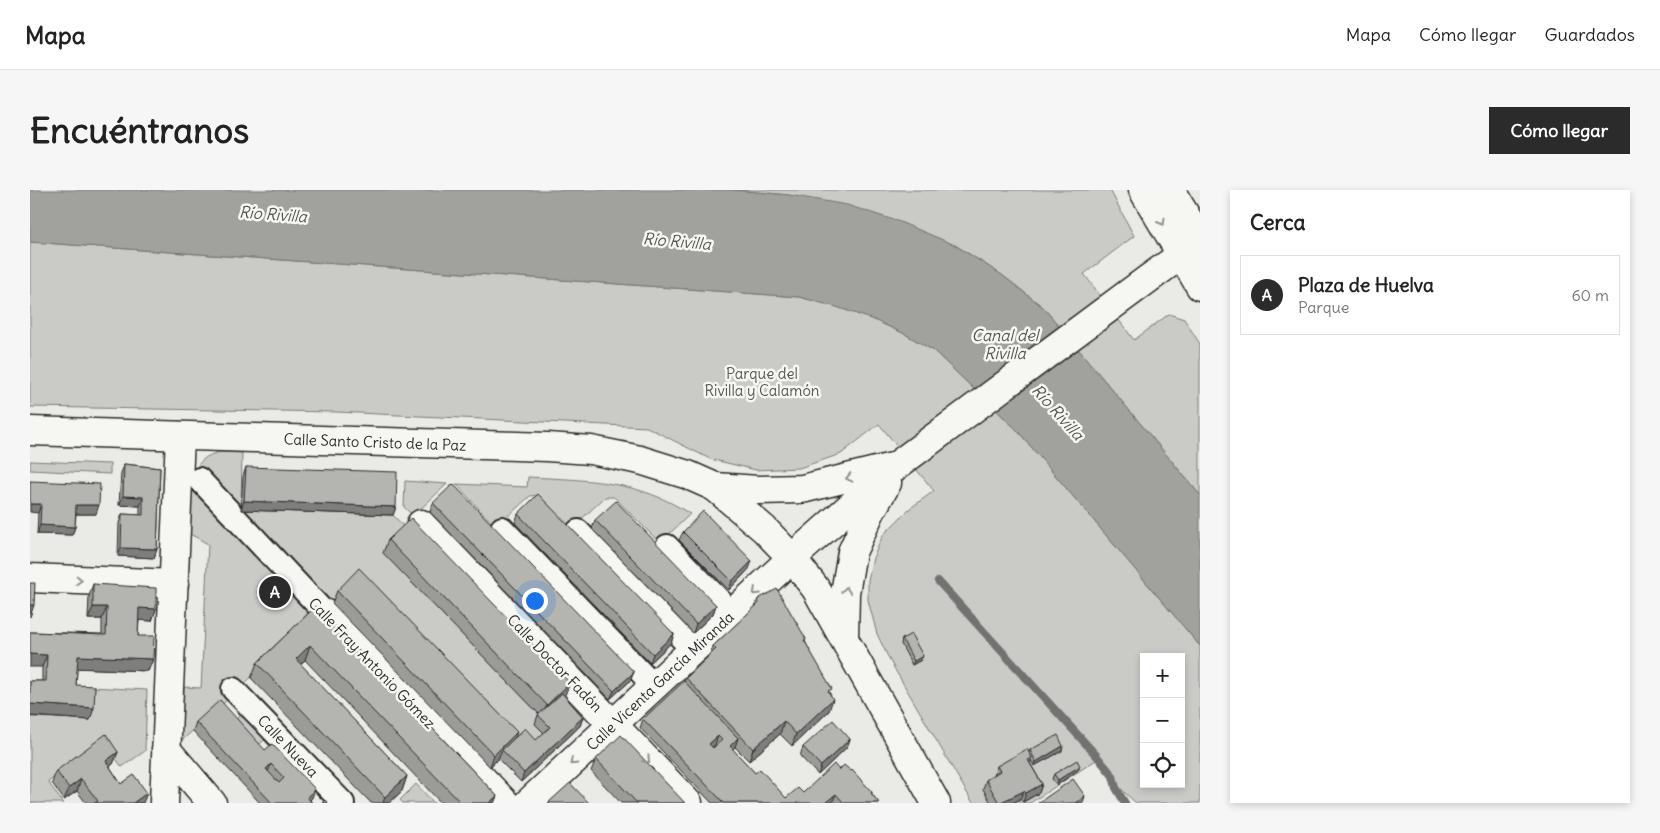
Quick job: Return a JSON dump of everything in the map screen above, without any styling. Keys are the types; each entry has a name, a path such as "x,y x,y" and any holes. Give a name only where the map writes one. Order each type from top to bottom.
{"street":[{"path":"1143,190 1194,246"},
{"path":"1170,190 1194,246 1200,286"},
{"name":"Calle Santo Cristo de la Paz","path":"792,558 899,464 1194,246"},
{"name":"Calle Santo Cristo de la Paz","path":"30,431 547,447 591,450 640,460 688,474 715,487 764,528 792,558 816,589 934,802"},
{"path":"164,803 180,436"},
{"name":"Calle Santo Cristo de la Paz","path":"715,487 758,490 802,489 899,464"},
{"name":"Calle Santo Cristo de la Paz","path":"844,638 845,593 852,552 871,511 899,464"},
{"name":"Calle Fray Antonio Gómez","path":"199,480 505,803"},
{"name":"Calle Doctor Fadón","path":"421,524 688,803"},
{"path":"502,528 654,686"},
{"path":"578,531 693,650"},
{"path":"667,546 733,614"},
{"name":"Calle Vicenta García Miranda","path":"528,803 792,558"},
{"path":"30,578 174,584"},
{"name":"Calle Nueva","path":"233,689 343,803"},
{"path":"166,750 212,803"}],"green space":[{"path":"733,190 1110,190 1134,236 1084,274 1134,340 1169,314 1184,319 1200,344 1200,495 1043,307 1002,275 955,245 789,195"},
{"name":"Parque del Rivilla y Calamón","path":"30,242 799,297 837,307 874,320 905,334 934,351 1016,429 1200,646 1200,803 1136,803 1096,760 1030,803 973,803 890,661 877,634 868,600 868,580 873,558 883,535 909,509 934,491 879,424 841,454 799,468 756,470 710,459 647,427 337,412 30,407"},
{"path":"220,452 242,453 241,509 393,515 407,530 384,553 542,717 547,736 533,749 513,745 332,603 181,741 184,687 201,688 208,544 190,534 193,477 195,470 204,459"},
{"path":"30,461 110,464 110,474 30,470"},
{"path":"528,477 592,481 632,488 651,494 690,514 660,543 614,497 605,497 571,529 538,495 530,496 496,527 456,484 527,487"},
{"path":"405,481 447,484 413,516 404,507"},
{"path":"91,687 147,690 145,751 122,767 103,742 48,782 63,803 30,803 30,717 86,719"},
{"path":"256,699 282,759 264,740 258,746 235,720"},
{"path":"416,784 434,803 403,803 400,800"}],"water":[{"name":"Canal del Rivilla","path":"30,190 733,190 789,195 847,205 900,222 955,245 1002,275 1043,307 1200,495 1200,646 1016,429 934,351 905,334 874,320 837,307 799,297 30,242"}],"building":[{"path":"124,464 160,468 157,549 121,548 122,514 143,515 143,497 123,496"},
{"path":"246,467 397,472 396,507 244,501"},
{"path":"30,481 100,484 99,505 76,505 75,527 40,525 41,504 30,504"},
{"path":"453,484 634,672 614,691 433,503"},
{"path":"538,494 674,634 653,654 518,514"},
{"path":"616,501 716,605 696,624 595,520"},
{"path":"703,511 752,561 732,581 683,532"},
{"path":"411,518 570,683 547,705 388,540"},
{"path":"359,568 517,732 494,755 337,591"},
{"path":"30,583 35,583 34,605 30,605"},
{"path":"93,584 156,588 156,609 139,608 138,636 154,636 153,659 78,656 76,685 95,686 94,708 30,704 30,681 46,681 47,655 30,654 30,632 106,635 107,607 93,607"},
{"path":"777,589 832,689 828,691 833,699 796,734 784,721 753,749 686,678 716,649 713,646 759,603 758,599"},
{"path":"316,606 497,796 489,803 461,803 310,645 296,659 407,776 385,797 257,663"},
{"path":"911,634 923,656 914,661 902,639"},
{"path":"684,681 738,738 730,746 755,773 760,769 786,798 798,788 803,793 834,764 839,770 844,765 852,770 872,792 879,803 844,803 836,794 825,803 724,803 643,719","holes":["718,736 722,740 713,748 709,744"]},
{"path":"562,693 583,717 524,773 502,750 525,728 536,740 550,727 538,715"},
{"path":"220,700 265,750 272,744 315,789 307,797 312,803 272,803 196,722","holes":["271,764 284,778 279,783 266,769"]},
{"path":"833,720 850,739 821,766 803,747"},
{"path":"106,734 118,752 106,761 121,784 134,775 147,793 133,803 95,803 98,801 81,779 69,788 56,771"},
{"path":"621,735 685,803 637,803 596,759"},
{"path":"1058,735 1063,746 1036,762 1030,750"},
{"path":"1027,749 1032,758 1028,760 1042,784 1026,793 1024,791 999,803 986,780 1000,771 997,766"},
{"path":"1077,760 1080,766 1058,780 1054,774"},
{"path":"1073,779 1085,796 1076,803 1038,803"},
{"path":"570,783 589,803 548,803"}],"waterway":[{"path":"938,581 1096,755 1113,776 1116,788 1125,803"}],"place":[{"name":"Plaza de Huelva","path":"275,592"}],"water label":[{"name":"Río Rivilla","path":"273,214"},
{"name":"Río Rivilla","path":"677,241"},
{"name":"Río Rivilla","path":"1058,412"}]}
